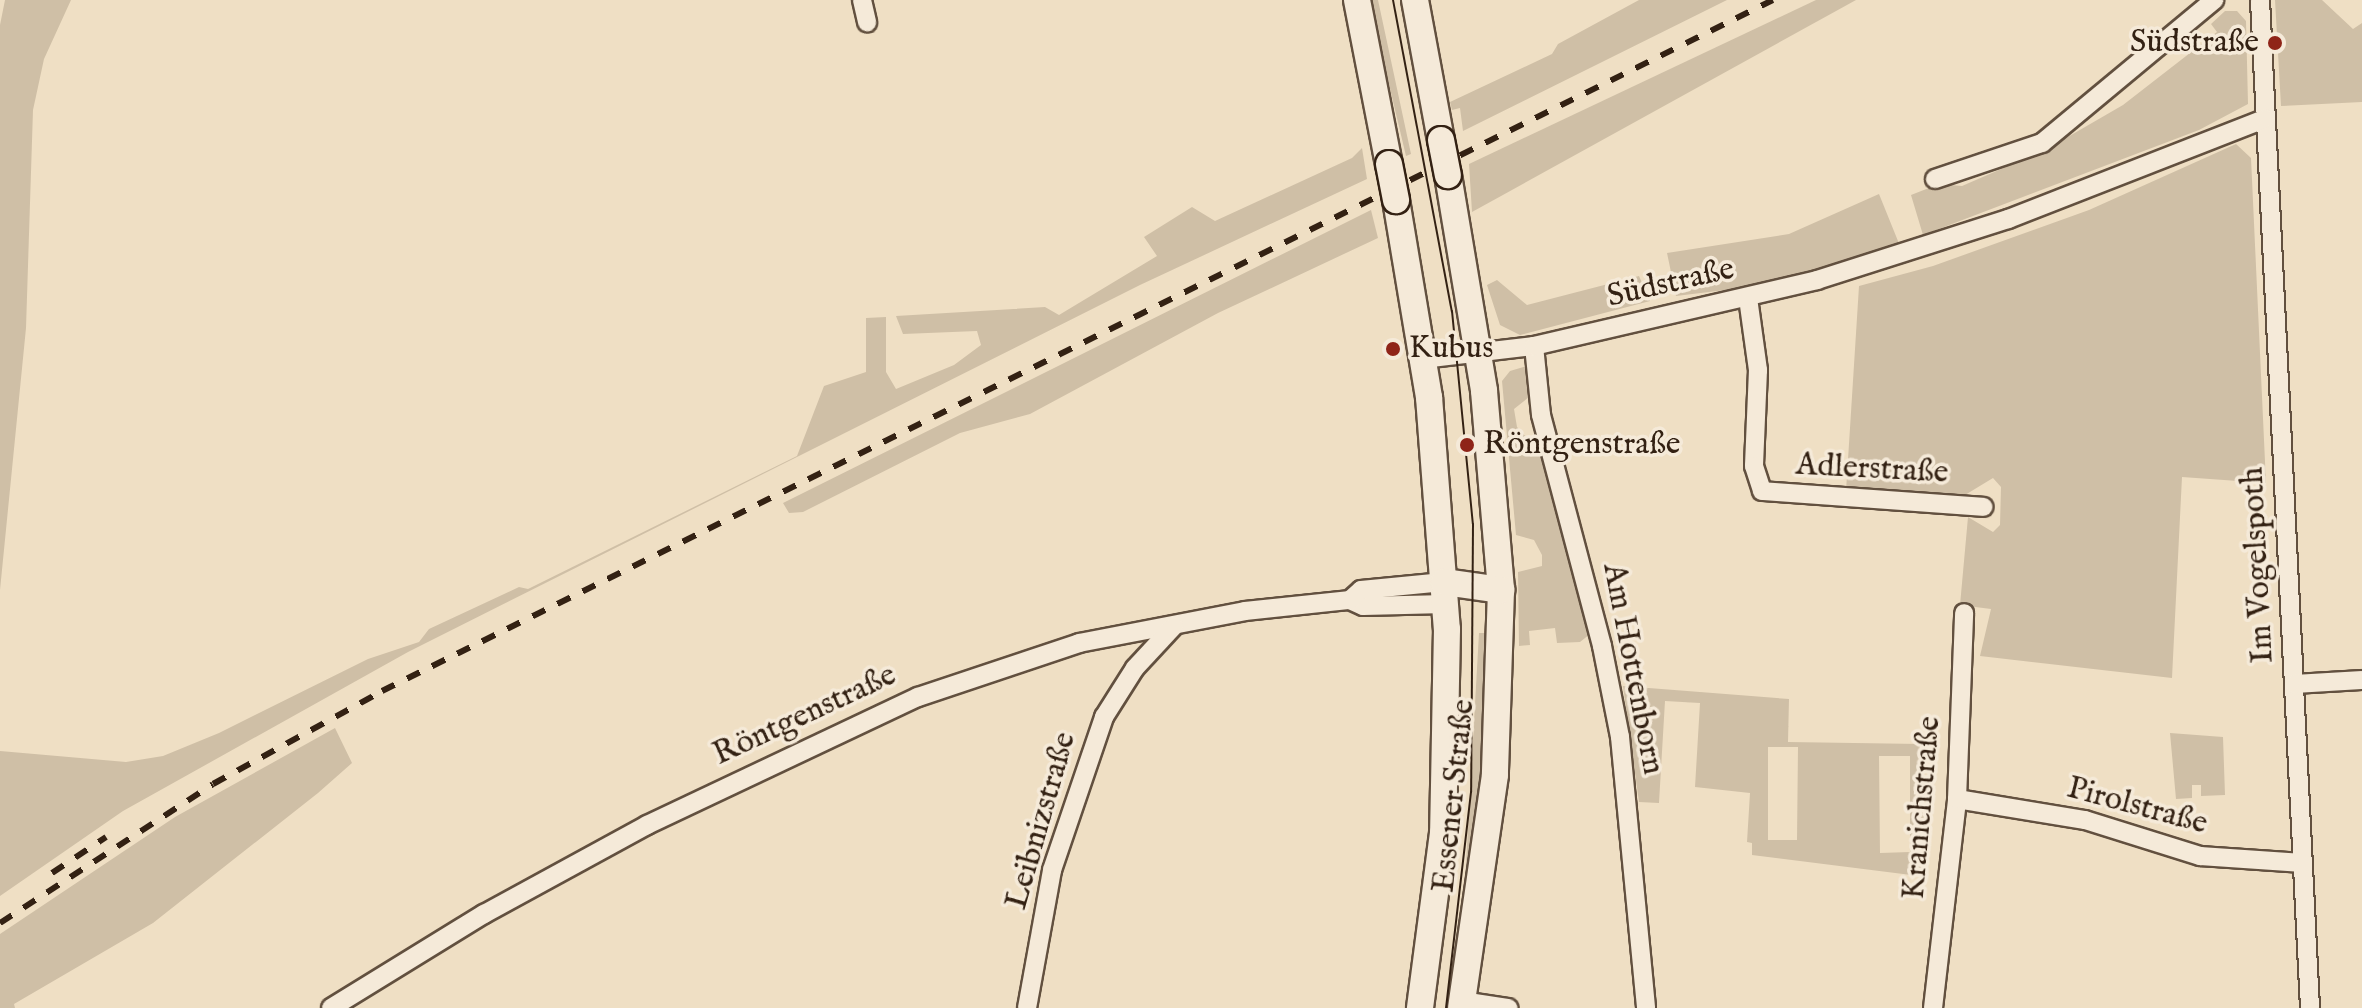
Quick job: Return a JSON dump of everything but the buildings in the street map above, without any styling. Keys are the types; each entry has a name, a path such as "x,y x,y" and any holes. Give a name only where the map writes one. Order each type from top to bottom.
{"main road":[{"name":"Essener Straße","path":"1357,0 1423,359 1445,593 1443,833 1420,1008"},
{"name":"Essener Straße","path":"1415,0 1478,353 1501,590 1495,775 1461,1005"},
{"path":"1445,593 1501,590"}],"street":[{"path":"862,0 867,22"},
{"path":"1935,179 2042,143 2214,0"},
{"path":"2260,0 2265,119"},
{"name":"Südstraße","path":"1423,359 1534,346 1748,298 1993,224 2265,119"},
{"name":"Im Vogelspoth","path":"2265,119 2310,1008"},
{"name":"Adlerstraße","path":"1748,298 1758,370 1754,466 1762,491 1983,507"},
{"name":"Am Hottenborn","path":"1534,346 1541,415 1599,633 1620,737 1646,1008"},
{"name":"Röntgenstraße","path":"331,1008 607,847 825,738 1003,665 1174,626 1350,600 1361,590 1445,593"},
{"name":"Kranichstraße","path":"1933,1008 1957,799 1964,613"},
{"name":"Leibnizstraße","path":"1027,1008 1052,870 1104,717 1135,668 1174,626"},
{"path":"2295,684 2362,680"},
{"name":"Pirolstraße","path":"1957,799 2085,820 2200,856 2303,863"},
{"path":"1461,1005 1508,1008"}],"shaded area":[{"path":"5,0 71,0 44,59 33,110 26,328 0,590 0,25"},
{"path":"1369,0 1378,0 1411,154 1406,156"},
{"path":"1639,0 1727,0 1463,131 1460,108 1452,110 1450,102 1552,54 1558,44"},
{"path":"1816,0 1856,0 1472,212 1469,164"},
{"path":"2275,0 2322,0 2353,29 2362,23 2362,102 2281,106"},
{"path":"2225,11 2237,11 2246,21 2248,104 2199,130 1923,235 1911,195 1939,184 1962,186 2047,149 2123,105 2217,32 2211,24"},
{"path":"2236,144 2251,158 2266,483 2182,477 2172,678 1980,656 1991,609 1960,605 1968,517 1993,532 2000,525 2001,487 1993,478 1965,495 1846,491 1859,286 1933,266 2089,210"},
{"path":"1362,148 1367,179 1140,285 408,652 123,811 0,896 0,751 126,762 163,756 219,733 368,659 419,642 429,629 519,587 528,589 797,456 824,386 866,372 866,318 886,317 886,372 896,389 954,365 981,345 977,331 903,334 896,316 1045,307 1059,315 1157,256 1144,237 1192,207 1215,221 1352,158"},
{"path":"1879,194 1900,246 1750,287 1676,296 1667,253 1789,234"},
{"path":"1371,210 1378,238 1218,313 1030,414 960,433 803,512 789,513 783,503"},
{"path":"1639,276 1650,301 1520,335 1500,325 1487,285 1497,280 1527,305"},
{"path":"1530,365 1534,393 1514,409 1517,427 1527,438 1542,443 1590,634 1580,642 1557,643 1555,628 1529,631 1530,645 1519,646 1518,572 1542,566 1542,555 1534,540 1516,535 1502,381 1510,371"},
{"path":"1479,633 1485,633 1478,821 1463,918"},
{"path":"1623,686 1789,699 1788,742 1920,744 1927,877 1752,855 1752,843 1747,842 1750,793 1695,787 1700,703 1665,701 1659,803 1639,802","holes":["1768,747 1798,747 1797,840 1768,840","1879,756 1910,756 1910,852 1880,853"]},
{"path":"335,728 352,763 318,793 153,923 14,1004 15,1008 0,1008 0,934 175,817"},
{"path":"2170,733 2223,737 2225,795 2201,796 2201,785 2192,785 2192,798 2176,799"}],"tram line":[{"path":"1393,0 1452,311 1473,524 1471,792 1446,1008"}],"railway":[{"path":"0,923 213,784 382,691 1773,0"},
{"path":"52,873 106,837"}],"place":[{"name":"Südstraße","path":"2275,43"},
{"name":"Kubus","path":"1393,349"},
{"name":"Röntgenstraße","path":"1467,445"}]}
